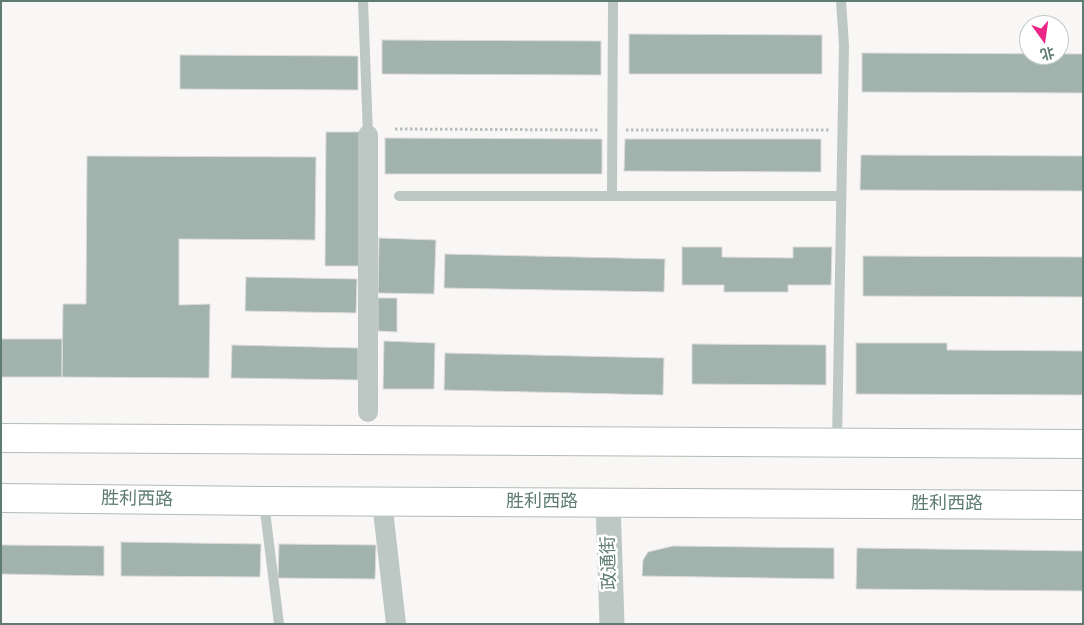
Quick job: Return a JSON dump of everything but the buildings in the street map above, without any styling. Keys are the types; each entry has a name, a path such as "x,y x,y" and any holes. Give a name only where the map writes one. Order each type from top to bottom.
{"main road":[{"path":"1,438 1083,444"},
{"name":"胜利西路","path":"1,498 264,502 1083,505"}],"street":[{"path":"368,135 368,412"},
{"path":"382,502 396,624"},
{"name":"政通街","path":"608,503 612,624"}],"lane":[{"path":"363,1 368,135"},
{"path":"612,196 613,1"},
{"path":"837,443 844,45 841,1"},
{"path":"399,196 842,196"},
{"path":"264,502 279,624"}]}
